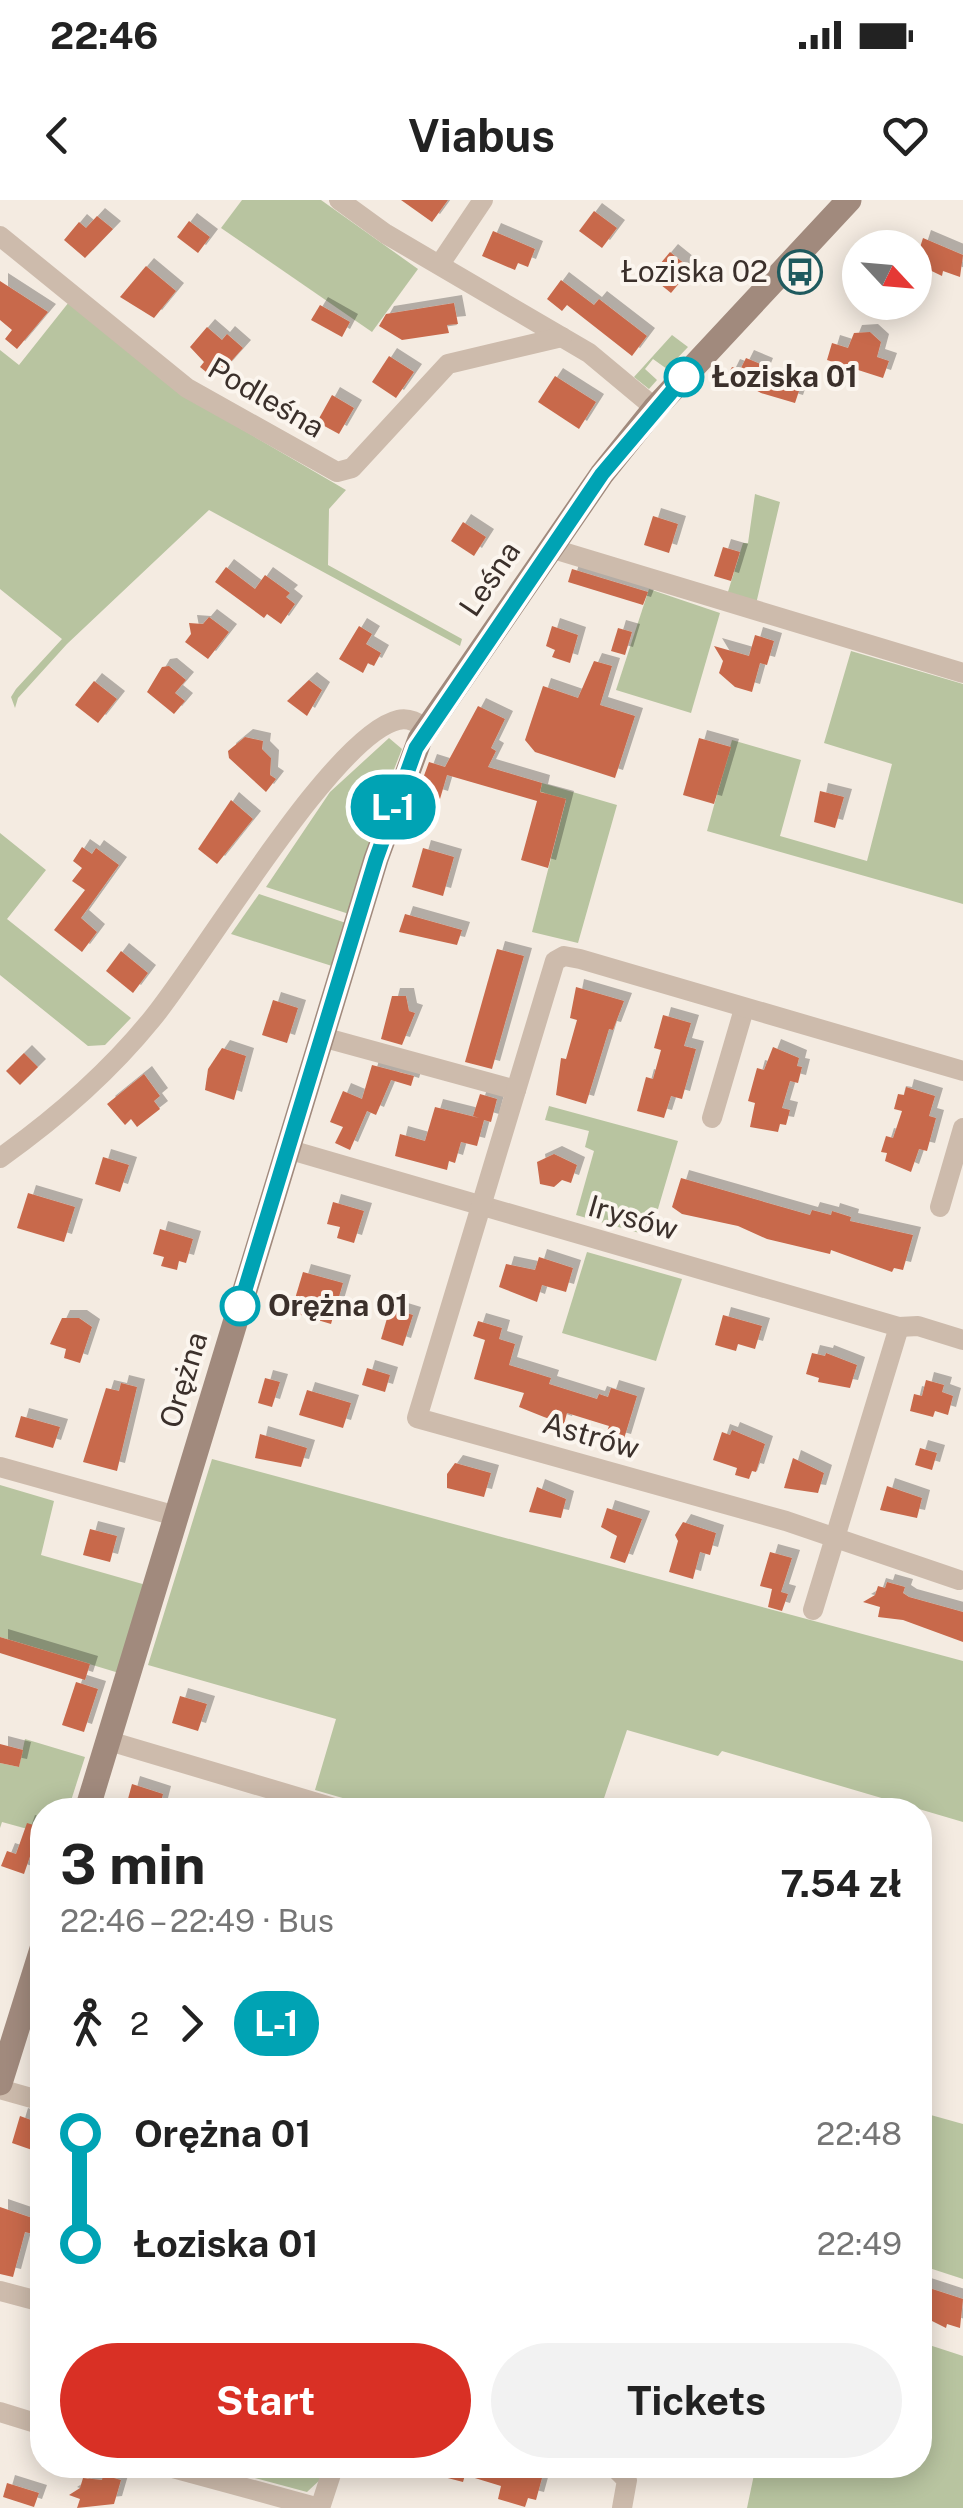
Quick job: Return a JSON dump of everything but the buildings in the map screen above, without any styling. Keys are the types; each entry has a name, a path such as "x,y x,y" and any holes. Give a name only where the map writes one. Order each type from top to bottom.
{"street":[{"path":"339,200 590,353 655,408"},
{"path":"440,264 483,200"},
{"name":"Leśna","path":"396,797 427,729 550,548 655,408 849,200"},
{"name":"Podleśna","path":"0,236 187,388 337,472 352,468 448,364 562,338"},
{"path":"550,548 963,673"},
{"path":"0,1158 66,1106 145,1028 186,978 335,768 392,722 405,719 427,729"},
{"name":"Orężna","path":"91,1798 396,797"},
{"path":"481,1205 549,973 564,956 963,1071"},
{"path":"712,1118 744,1009"},
{"path":"322,1037 516,1090"},
{"path":"940,1207 963,1128"},
{"name":"Irysów","path":"287,1149 899,1326 918,1326 963,1340"},
{"name":"Astrów","path":"481,1205 417,1418 835,1536 959,1580"},
{"path":"813,1610 899,1326"},
{"path":"0,1467 176,1516"},
{"path":"109,1741 301,1798"},
{"path":"30,1988 0,2086 30,2097"},
{"path":"0,2291 30,2299"},
{"path":"0,2412 30,2422"},
{"path":"210,2478 320,2508 330,2478"},
{"path":"622,2508 626,2478"}],"green space":[{"path":"242,200 321,200 418,269 372,332 221,228"},
{"path":"69,302 188,398 346,490 329,509 328,565 462,639 460,646 209,510 67,644 18,698 15,708 11,697 16,689 62,639 0,589 0,350 19,365"},
{"path":"672,335 688,347 667,369 653,359 645,369 657,380 649,389 634,377"},
{"path":"755,494 780,502 756,604 727,595 743,543 748,543"},
{"path":"649,589 720,613 691,713 616,690"},
{"path":"851,651 963,684 963,904 707,831 732,740 801,760 780,836 867,861 892,764 824,743"},
{"path":"389,738 402,749 371,828 377,829 349,914 266,887 330,792"},
{"path":"542,783 617,805 578,943 532,932 566,800 540,792"},
{"path":"0,833 46,870 7,919 131,1018 105,1045 88,1046 0,975"},
{"path":"259,894 346,923 332,966 231,934"},
{"path":"549,1106 678,1141 650,1236 576,1215 594,1151 585,1147 589,1131 545,1120"},
{"path":"587,1252 682,1279 656,1361 562,1333"},
{"path":"212,1459 963,1661 963,1822 932,1813 932,1798 882,1798 722,1751 718,1756 627,1730 604,1798 343,1798 315,1790 336,1719 148,1665"},
{"path":"0,1485 54,1501 41,1555 146,1585 119,1673 0,1637"},
{"path":"25,1739 85,1757 72,1798 30,1798 30,1830 2,1822 0,1828 0,1763 19,1767"},
{"path":"932,2115 963,2124 963,2279 932,2269"},
{"path":"932,2346 963,2356 963,2508 747,2508 753,2478 932,2478"},
{"path":"255,2478 322,2478 307,2492"}],"bus line":[{"name":"L-1","path":"240,1306 376,859 416,748 602,474 684,377"}],"place":[{"name":"Łoziska 02","path":"800,272"},
{"name":"Łoziska 01","path":"684,377"},
{"name":"Orężna 01","path":"240,1306"}]}
